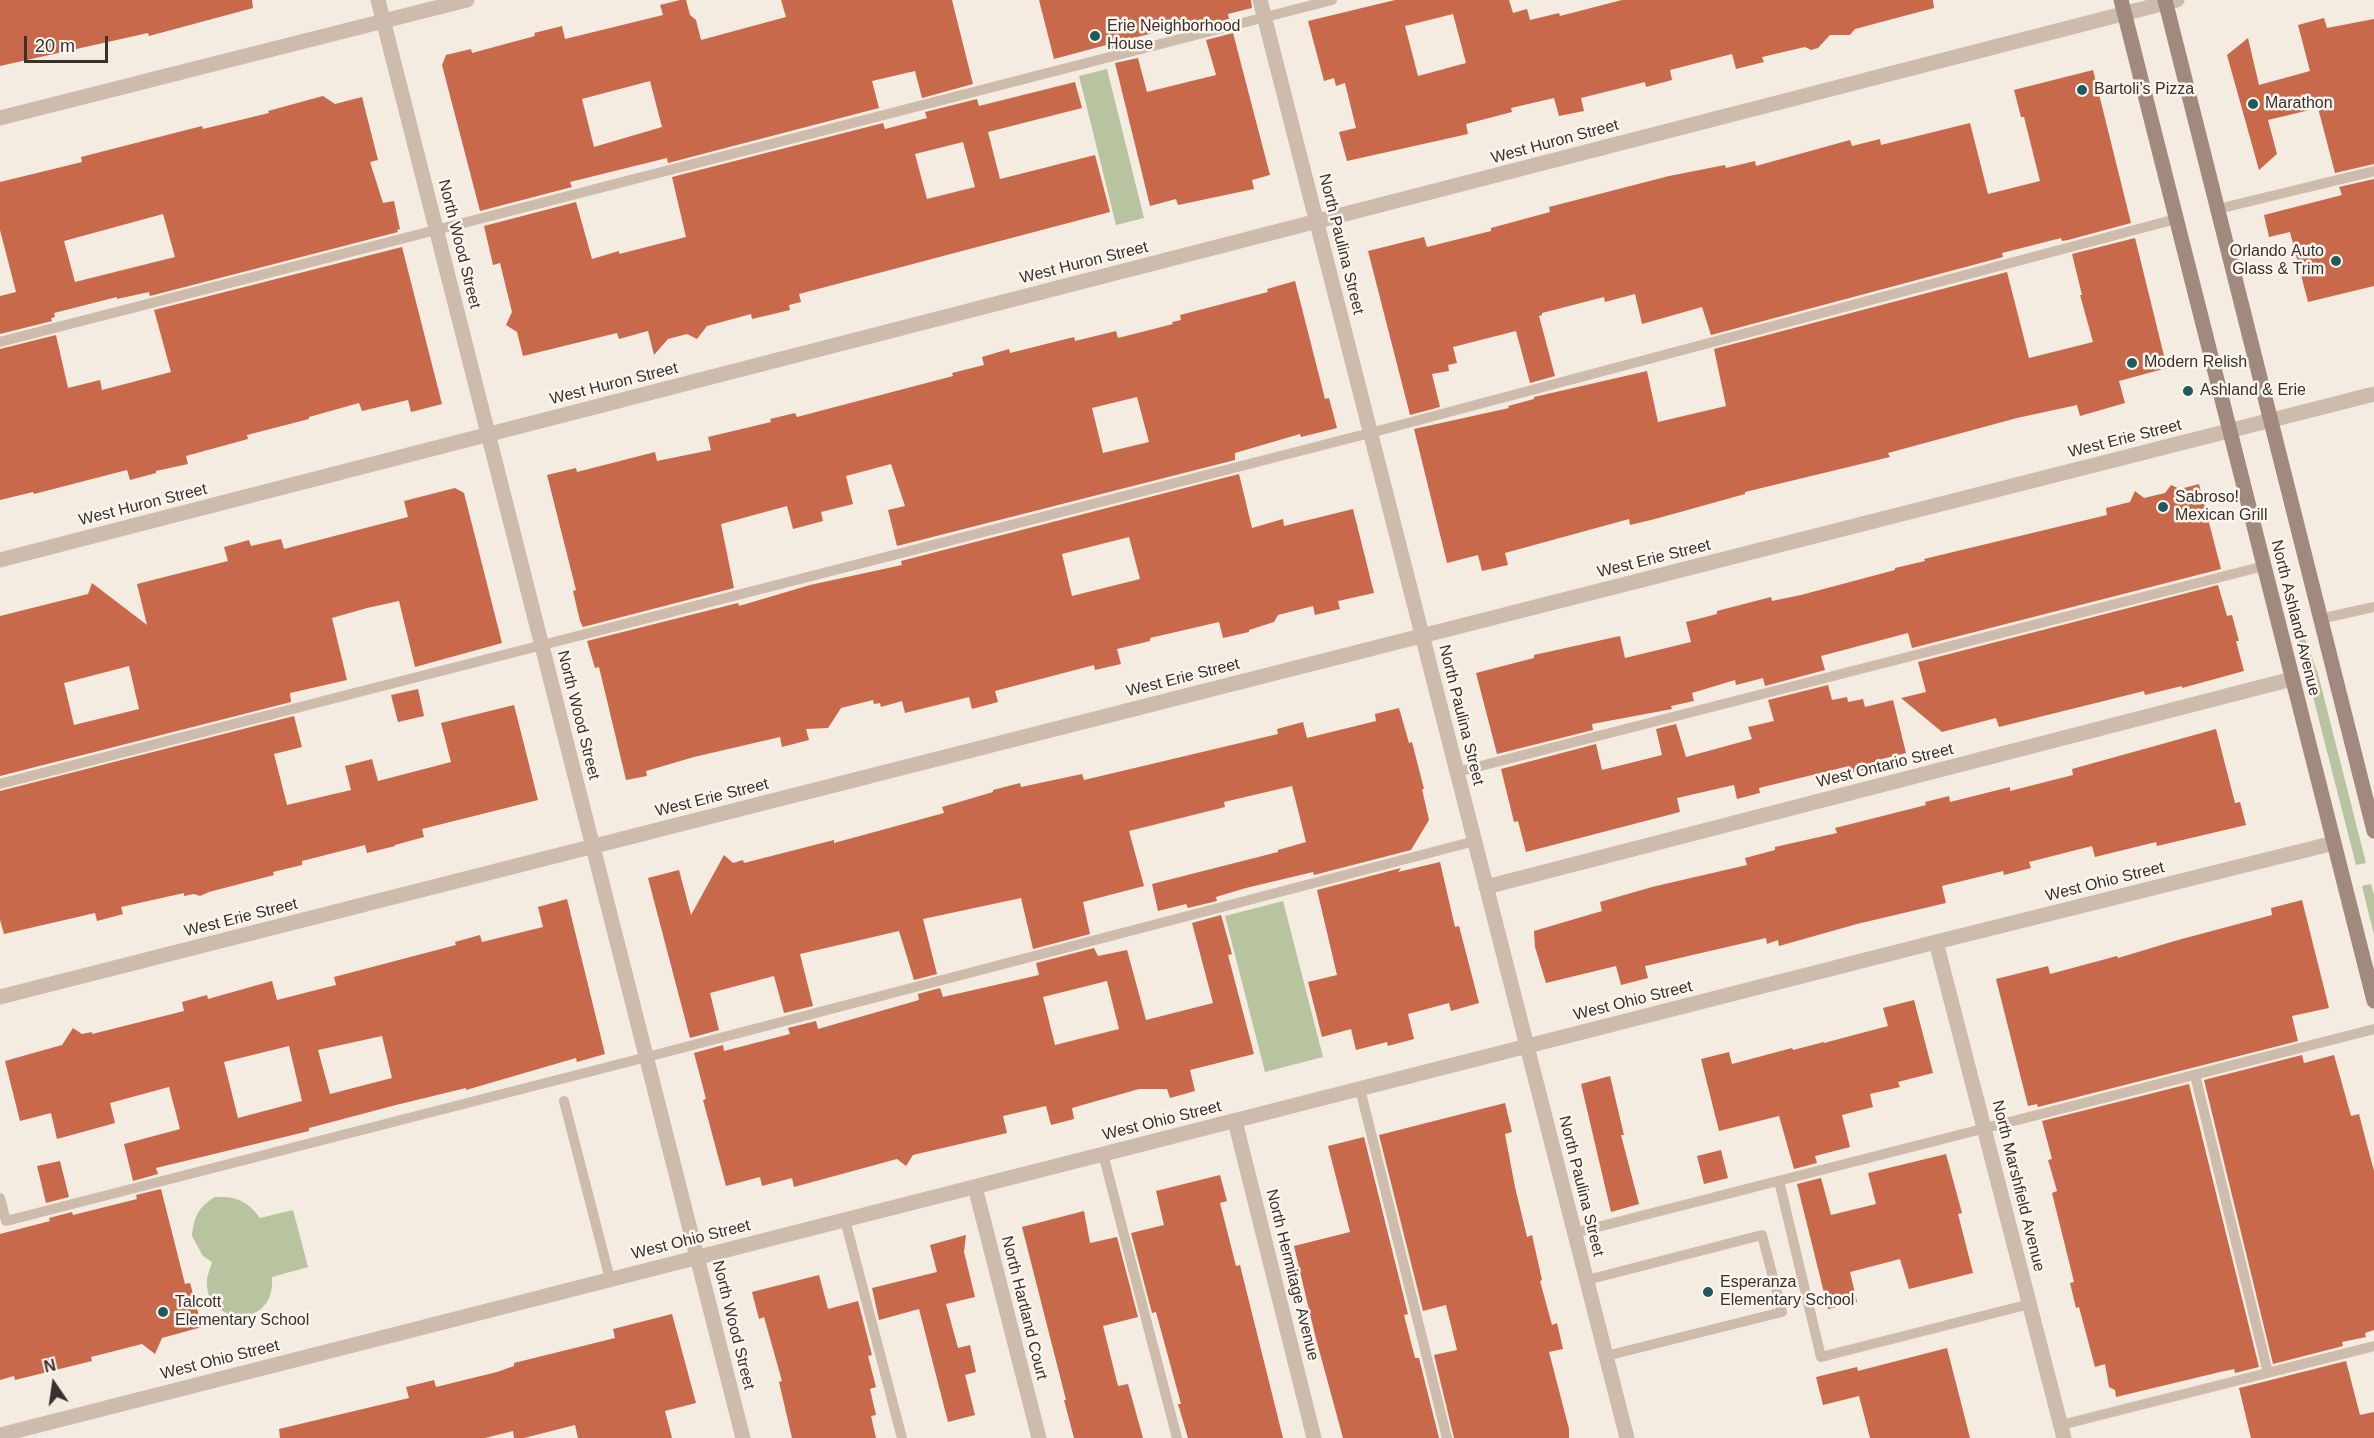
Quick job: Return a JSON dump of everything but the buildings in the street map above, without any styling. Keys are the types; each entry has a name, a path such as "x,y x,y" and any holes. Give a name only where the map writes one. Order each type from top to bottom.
{"main road":[{"name":"North Ashland Avenue","path":"2169,1 2218,209 2374,831"},
{"name":"North Ashland Avenue","path":"2123,7 2374,1001"}],"street":[{"name":"North Wood Street","path":"378,0 743,1438"},
{"path":"0,118 467,0"},
{"name":"North Paulina Street","path":"1260,0 1627,1438"},
{"name":"West Huron Street","path":"0,560 1317,222 2123,7 2169,1"},
{"name":"West Erie Street","path":"0,997 2374,394"},
{"name":"West Ontario Street","path":"1486,887 2292,679"},
{"name":"West Ohio Street","path":"0,1435 1936,942 2334,843"},
{"name":"North Marshfield Avenue","path":"1936,942 2063,1432"},
{"name":"North Hermitage Avenue","path":"1234,1121 1314,1438"},
{"name":"North Hartland Court","path":"975,1187 1039,1438"}],"lane":[{"path":"0,342 1332,0"},
{"path":"2218,209 2374,171"},
{"path":"0,784 1370,433 2176,219"},
{"path":"1457,772 2264,566"},
{"path":"2320,620 2374,607"},
{"path":"0,1198 6,1221 1475,841"},
{"path":"1574,1233 2374,1029"},
{"path":"2195,1075 2268,1373"},
{"path":"1360,1089 1447,1438"},
{"path":"564,1101 610,1280"},
{"path":"1103,1154 1177,1438"},
{"path":"1779,1181 1821,1356 2030,1304"},
{"path":"845,1220 902,1438"},
{"path":"1587,1280 1762,1235 1782,1312 1606,1356"},
{"path":"2063,1432 2268,1373 2374,1347"}],"green space":[{"path":"1107,69 1144,218 1116,225 1079,76"},
{"path":"2300,625 2318,674 2366,863 2356,865 2295,626"},
{"path":"2371,884 2374,895 2374,935 2362,886"},
{"path":"1283,901 1323,1057 1265,1072 1225,916"},
{"path":"215,1197 229,1197 241,1201 251,1207 260,1218 293,1210 308,1267 272,1277 270,1294 264,1306 253,1313 241,1316 229,1314 218,1308 210,1298 207,1282 212,1262 203,1256 192,1236 198,1213"}],"place":[{"name":"Erie Neighborhood House","path":"1095,36"},
{"name":"Bartoli’s Pizza","path":"2082,90"},
{"name":"Marathon","path":"2253,104"},
{"name":"Orlando Auto Glass & Trim","path":"2336,261"},
{"name":"Modern Relish","path":"2132,363"},
{"name":"Ashland & Erie","path":"2188,391"},
{"name":"Sabroso! Mexican Grill","path":"2163,507"},
{"name":"Esperanza Elementary School","path":"1708,1292"},
{"name":"Talcott Elementary School","path":"163,1312"}]}
